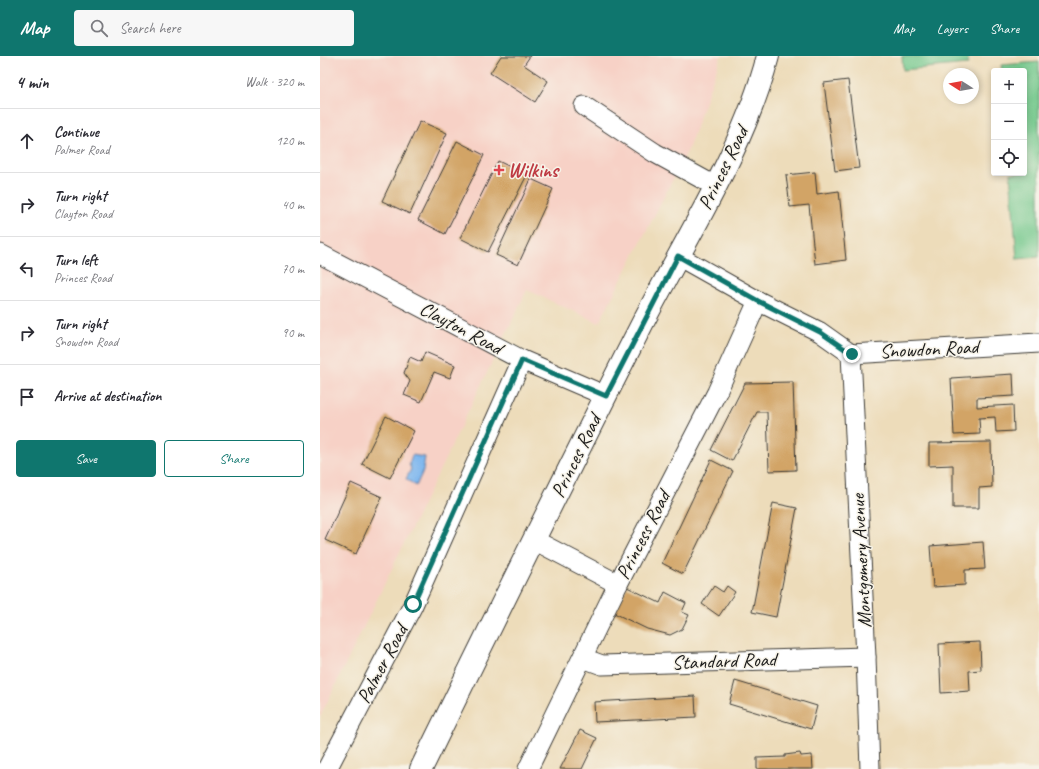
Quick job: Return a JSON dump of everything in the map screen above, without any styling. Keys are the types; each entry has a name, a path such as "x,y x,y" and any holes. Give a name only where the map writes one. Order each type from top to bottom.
{"main road":[{"name":"Princes Road","path":"421,769 606,396 715,186 749,115 768,56"}],"street":[{"path":"584,106 655,153 715,186"},
{"name":"Clayton Road","path":"320,254 522,360 606,396"},
{"name":"Snowdon Road","path":"678,256 758,301 820,332 852,354 1039,343"},
{"name":"Princess Road","path":"528,769 618,584 717,392 758,301"},
{"name":"Montgomery Avenue","path":"852,354 870,769"},
{"name":"Palmer Road","path":"327,769 413,604 522,360"},
{"path":"534,540 618,584"},
{"name":"Standard Road","path":"583,658 602,665 866,657"}],"shaded area":[{"path":"320,56 721,56 688,150 599,323 527,290 320,717"}],"green space":[{"path":"902,56 968,56 968,64 903,70"},
{"path":"1039,62 1039,257 1017,259 1010,176 1027,176 1027,68 1002,68 1001,65"}],"water":[{"path":"412,455 425,457 423,471 416,486 406,479 411,469 409,464"}],"building":[{"path":"501,56 530,56 524,65 548,81 535,102 490,73"},
{"path":"848,80 859,168 835,171 824,83"},
{"path":"420,121 447,133 410,214 382,201"},
{"path":"457,141 484,155 445,234 418,220"},
{"path":"498,161 527,175 488,252 460,238"},
{"path":"815,172 817,194 839,191 846,260 815,264 809,205 790,207 786,175"},
{"path":"531,179 553,189 518,265 496,255"},
{"path":"425,352 455,365 450,378 434,372 421,402 404,395 410,381 404,373 410,357 421,362"},
{"path":"1013,374 1014,396 977,398 977,407 1013,405 1014,431 996,432 995,417 979,418 980,434 954,435 951,378"},
{"path":"793,382 796,470 769,471 767,412 757,412 732,461 711,450 745,383"},
{"path":"386,416 414,431 390,478 362,464"},
{"path":"991,442 992,487 979,488 979,508 953,508 953,465 929,466 929,443"},
{"path":"711,460 733,471 683,574 662,563"},
{"path":"351,483 382,497 356,554 325,540"},
{"path":"773,503 797,508 776,617 752,612"},
{"path":"983,542 985,569 965,570 965,585 933,587 930,546"},
{"path":"714,586 723,592 727,586 735,592 719,616 702,604"},
{"path":"627,587 660,603 665,592 686,603 682,612 689,615 682,629 670,635 647,629 614,613"},
{"path":"980,642 981,670 969,671 970,691 941,693 939,644"},
{"path":"735,681 817,706 811,729 729,704"},
{"path":"695,696 696,717 595,722 594,702"},
{"path":"580,730 597,738 582,769 560,769"},
{"path":"800,753 801,756 812,755 813,769 757,769 757,758 785,757 785,755"}],"place":[{"name":"Wilkins","path":"499,170"}],"route":[{"path":"413,604 522,360 606,396 640,327 678,256 758,301 820,332 852,354"}]}
